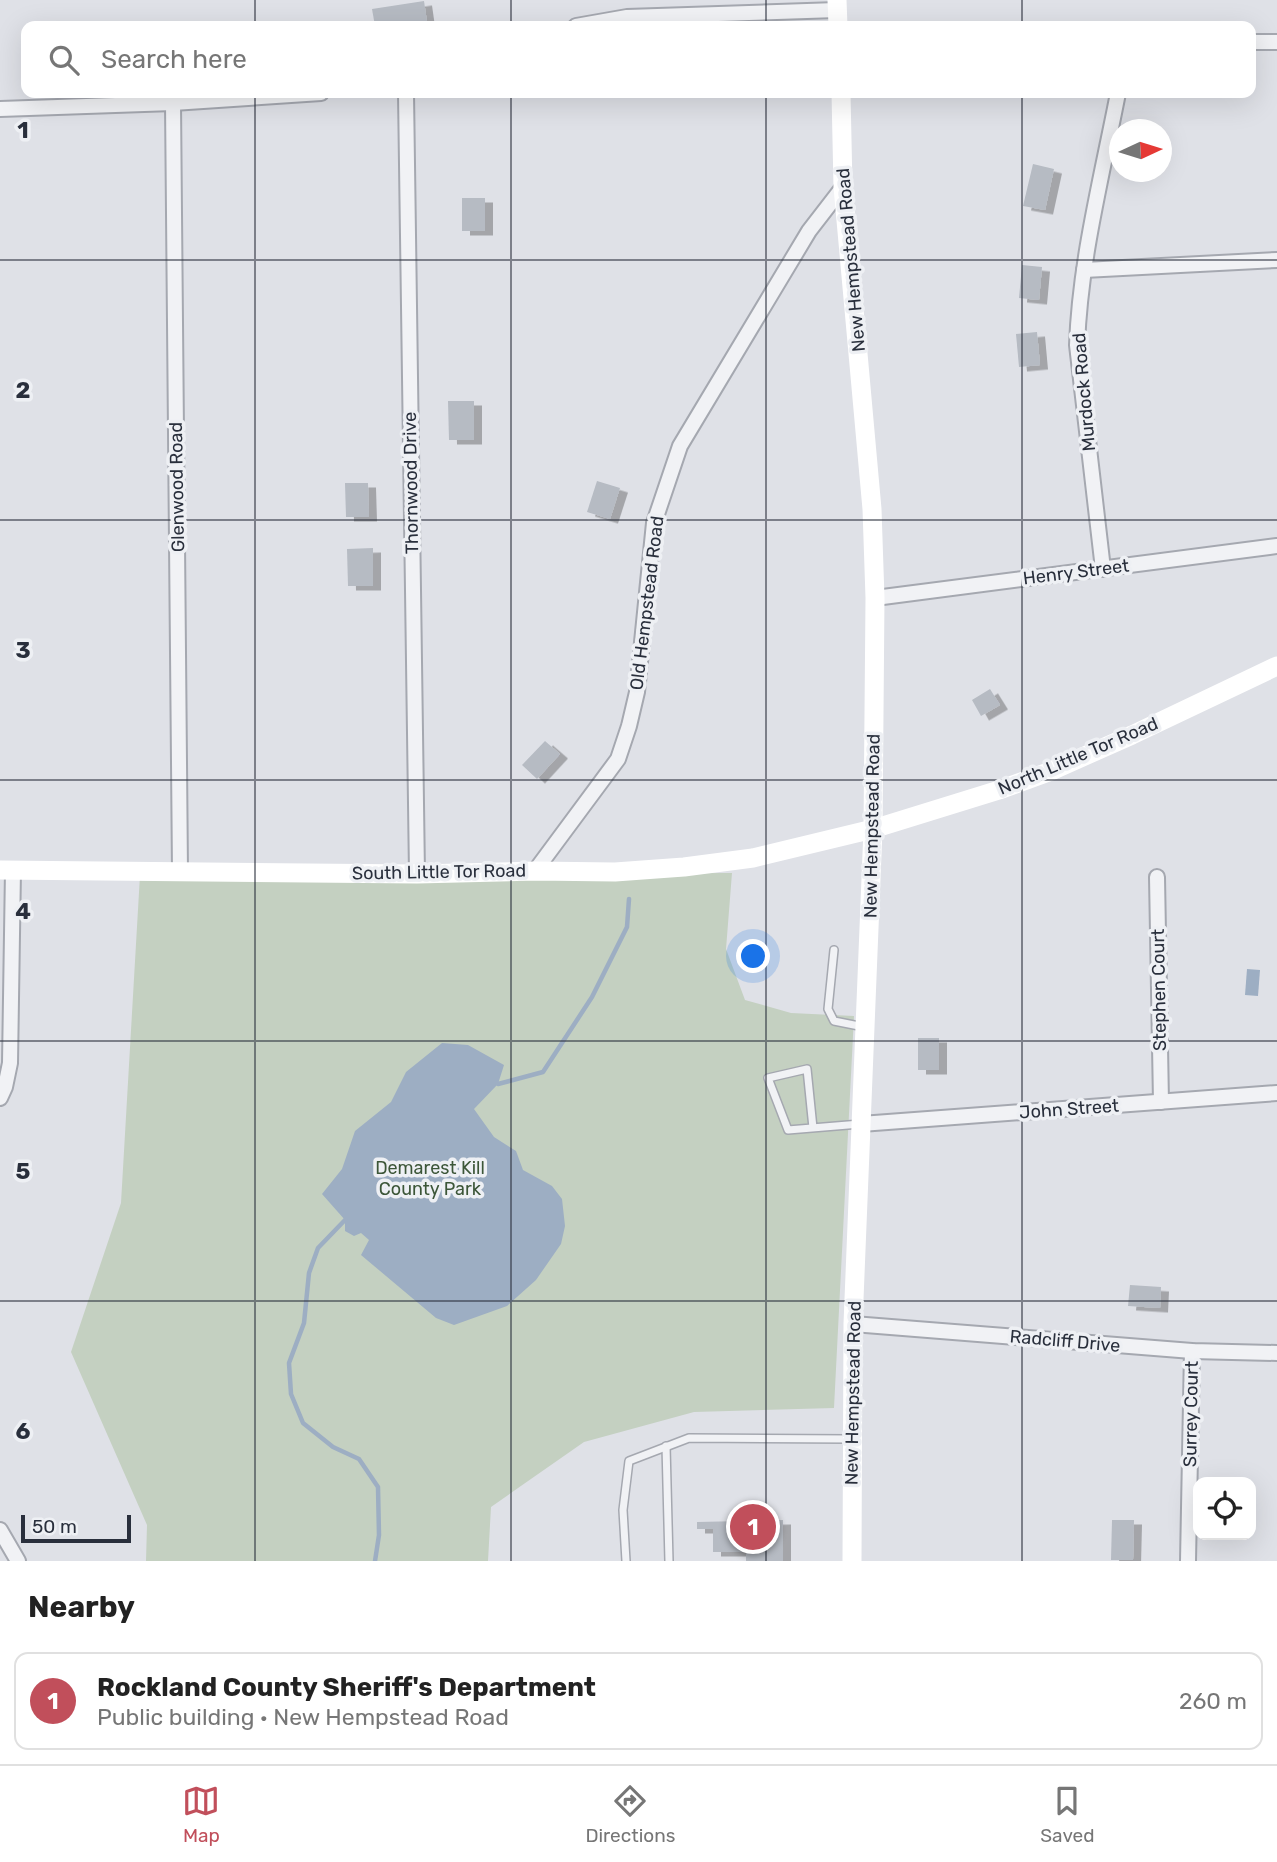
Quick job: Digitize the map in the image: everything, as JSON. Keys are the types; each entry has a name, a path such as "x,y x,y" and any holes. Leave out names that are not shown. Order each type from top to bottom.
{"street":[{"path":"604,21 626,17 837,12"},
{"path":"1256,42 1277,42"},
{"path":"0,108 247,98"},
{"name":"Thornwood Drive","path":"406,98 417,874"},
{"name":"New Hempstead Road","path":"841,98 844,187 872,509 875,598 873,829 853,1324 852,1561"},
{"name":"Murdock Road","path":"1103,569 1077,345 1084,270 1117,98"},
{"name":"Glenwood Road","path":"173,103 180,872"},
{"name":"Old Hempstead Road","path":"535,871 618,759 637,692 654,523 680,446 809,231 844,187"},
{"path":"1084,270 1277,260"},
{"name":"Henry Street","path":"875,598 1277,546"},
{"name":"North Little Tor Road","path":"873,829 932,812 1051,771 1277,666"},
{"name":"South Little Tor Road","path":"7,870 417,874 615,872 753,858 873,829"},
{"path":"0,1098 10,1063 7,870"},
{"name":"Stephen Court","path":"1157,877 1161,1102"},
{"name":"John Street","path":"861,1124 1277,1093"},
{"name":"Radcliff Drive","path":"853,1324 1192,1351 1277,1353"},
{"name":"Surrey Court","path":"1188,1561 1192,1351"},
{"path":"0,1530 18,1561"}],"lane":[{"path":"834,950 828,1009 834,1021 865,1027"},
{"path":"813,1128 807,1069 768,1078 788,1130 813,1128 861,1124"},
{"path":"626,1561 623,1510 629,1461 689,1438 852,1439"},
{"path":"666,1446 669,1561"}],"green space":[{"name":"Demarest Kill County Park","path":"732,873 726,949 745,1000 791,1013 854,1016 834,1408 694,1412 584,1442 491,1507 488,1561 146,1561 147,1525 71,1352 121,1203 140,875"}],"water":[{"path":"1247,969 1260,970 1258,996 1245,995"},
{"path":"442,1043 468,1045 504,1065 498,1084 474,1109 494,1137 516,1151 523,1170 552,1186 562,1199 565,1226 561,1244 536,1280 507,1306 454,1325 436,1318 361,1255 369,1240 361,1233 354,1236 345,1231 345,1220 322,1194 342,1169 355,1131 391,1102 406,1072"}],"building":[{"path":"424,1 427,21 374,21 372,9"},
{"path":"1033,164 1054,169 1045,210 1023,206"},
{"path":"462,198 485,198 485,231 462,231"},
{"path":"1022,265 1042,267 1039,300 1019,298"},
{"path":"1037,332 1040,365 1019,367 1016,334"},
{"path":"448,401 474,401 474,440 449,440"},
{"path":"597,481 620,488 610,519 587,512"},
{"path":"345,483 368,483 369,517 346,517"},
{"path":"373,548 373,586 348,586 347,549"},
{"path":"990,689 1000,705 981,716 972,700"},
{"path":"545,741 560,754 537,779 522,765"},
{"path":"918,1038 939,1038 939,1070 918,1070"},
{"path":"1130,1285 1161,1287 1160,1308 1128,1306"},
{"path":"783,1520 783,1561 746,1561 746,1552 713,1552 713,1529 697,1529 697,1522"},
{"path":"1112,1520 1134,1520 1133,1560 1111,1560"}],"waterway":[{"path":"498,1084 543,1072 592,997 627,927 629,899"},
{"path":"345,1220 318,1248 309,1273 304,1323 289,1363 291,1394 303,1423 333,1447 359,1459 378,1487 379,1535 375,1561"}],"place":[{"name":"Rockland County Sheriff's Department","path":"753,1527"}]}
